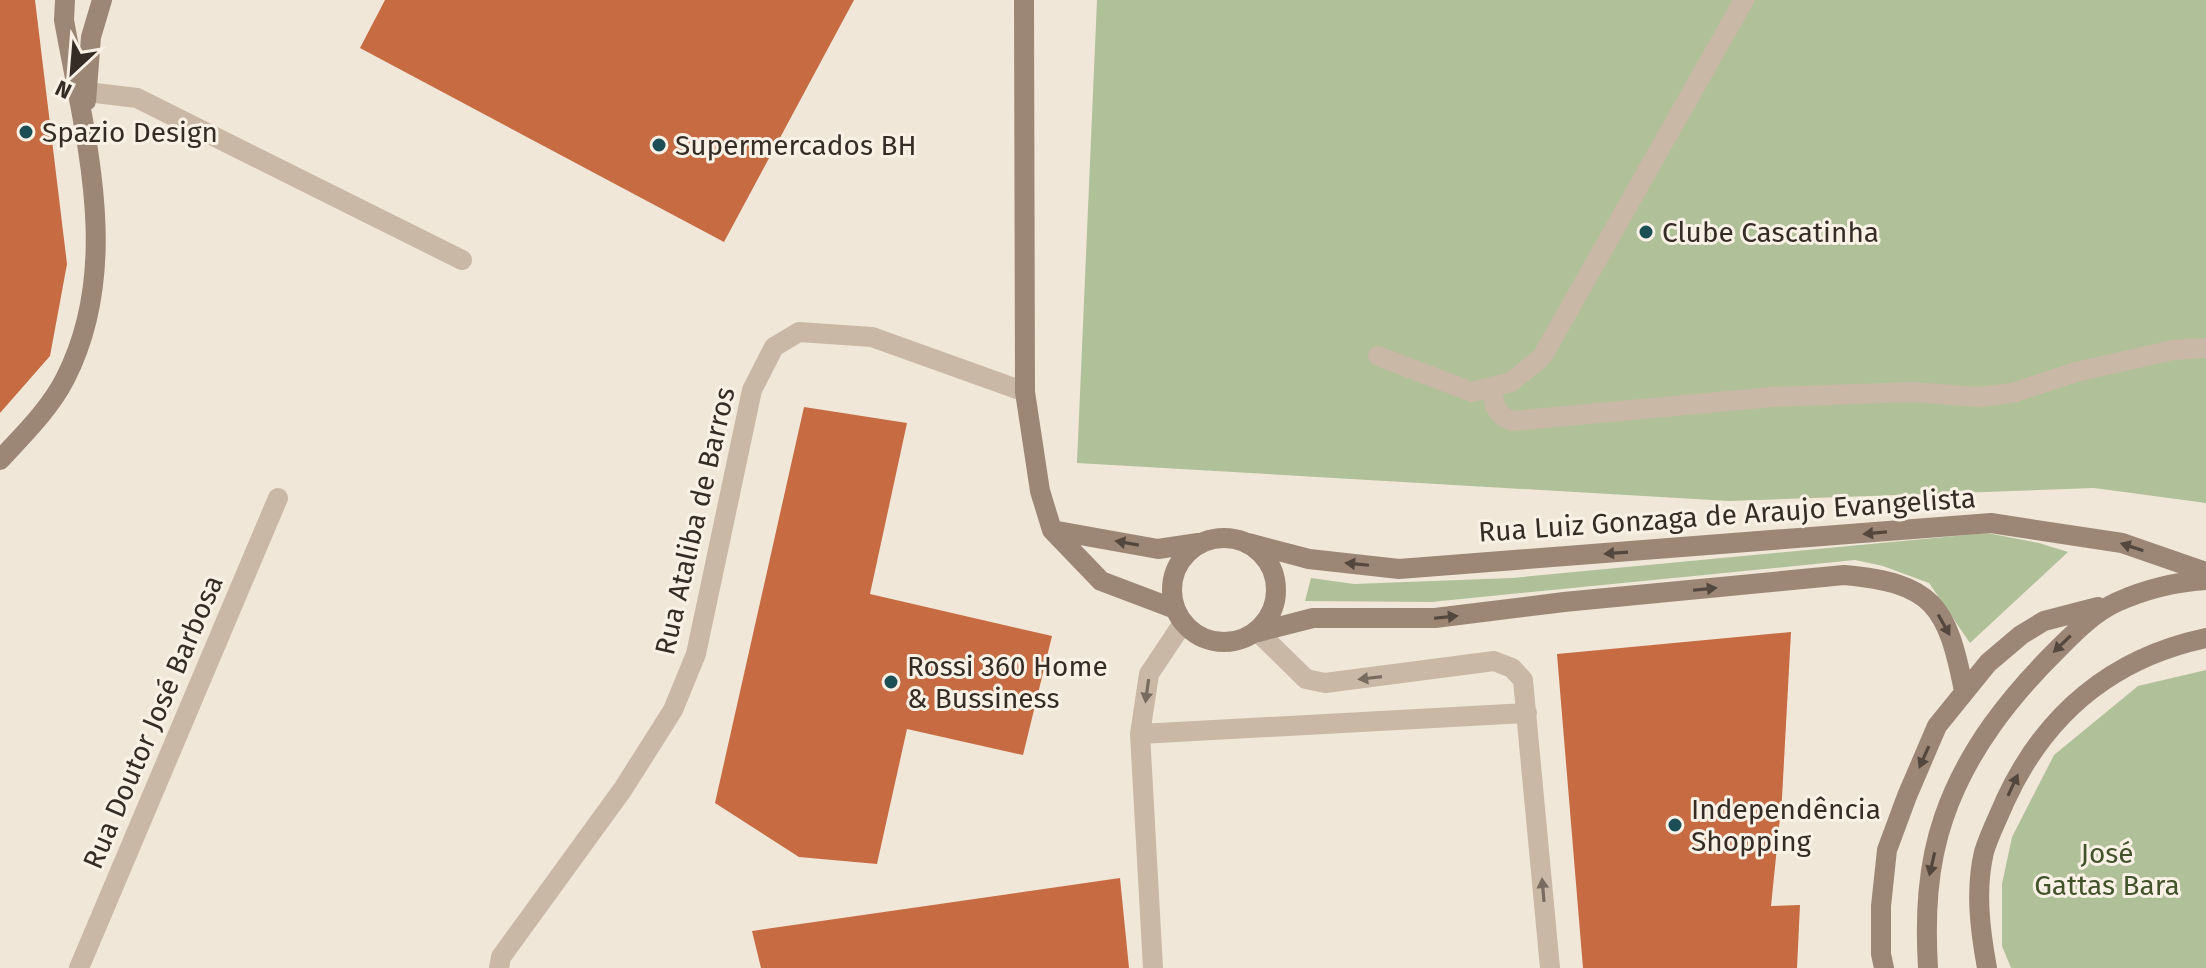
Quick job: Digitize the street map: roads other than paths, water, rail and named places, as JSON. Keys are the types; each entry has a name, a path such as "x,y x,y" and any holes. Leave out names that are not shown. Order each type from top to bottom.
{"main road":[{"path":"0,460 50,404 65,379 91,308 97,233 91,168 64,20 65,0"},
{"path":"83,128 91,37 102,0"},
{"path":"1027,6 1025,392 1040,491 1052,530 1101,581 1179,616"},
{"name":"Rua Luiz Gonzaga de Araujo Evangelista","path":"1248,543 1309,559 1399,569 1991,523 2122,543 2206,572"},
{"path":"1052,530 1158,549 1217,538 1233,538 1248,543 1271,567 1276,584 1275,602 1269,618 1258,632"},
{"path":"1202,542 1188,551 1178,563 1172,578 1171,594 1179,616 1195,635 1211,641 1227,643 1313,618 1435,618 1564,602 1844,575 1885,579 1922,593 1946,623 1956,651 1964,691"},
{"path":"1884,968 1881,906 1887,850 1937,726 1964,691 1988,663 2021,635 2044,621 2180,581 2206,580"},
{"path":"1928,968 1926,931 1930,874 1944,817 1967,766 1990,725 2024,683 2085,622 2115,602"},
{"path":"1987,968 1979,891 1984,853 2018,774 2043,735 2088,691 2131,663 2167,647 2206,638"}],"street":[{"path":"1378,356 1472,392 1511,382 1542,357 1744,0"},
{"path":"87,92 137,98 462,260"},
{"name":"Rua Ataliba de Barros","path":"499,968 501,957 623,789 673,710 696,654 752,390 774,347 799,332 872,337 1025,392"},
{"path":"1491,387 1496,411 1512,421 1772,397 1912,392 1978,397 2012,393 2076,372 2159,353 2206,348"},
{"name":"Rua Doutor José Barbosa","path":"79,968 278,498"},
{"path":"1153,968 1140,734 1149,674 1179,616"},
{"path":"1258,632 1306,679 1325,683 1494,661 1512,668 1523,680 1550,968"},
{"path":"1140,734 1527,713"}],"place":[{"name":"Spazio Design","path":"26,132"},
{"name":"Supermercados BH","path":"659,145"},
{"name":"Clube Cascatinha","path":"1646,232"},
{"name":"Rossi 360 Home & Bussiness","path":"891,682"},
{"name":"Independência Shopping","path":"1675,825"}],"park label":[{"name":"José Gattas Bara","path":"2107,869"}]}
